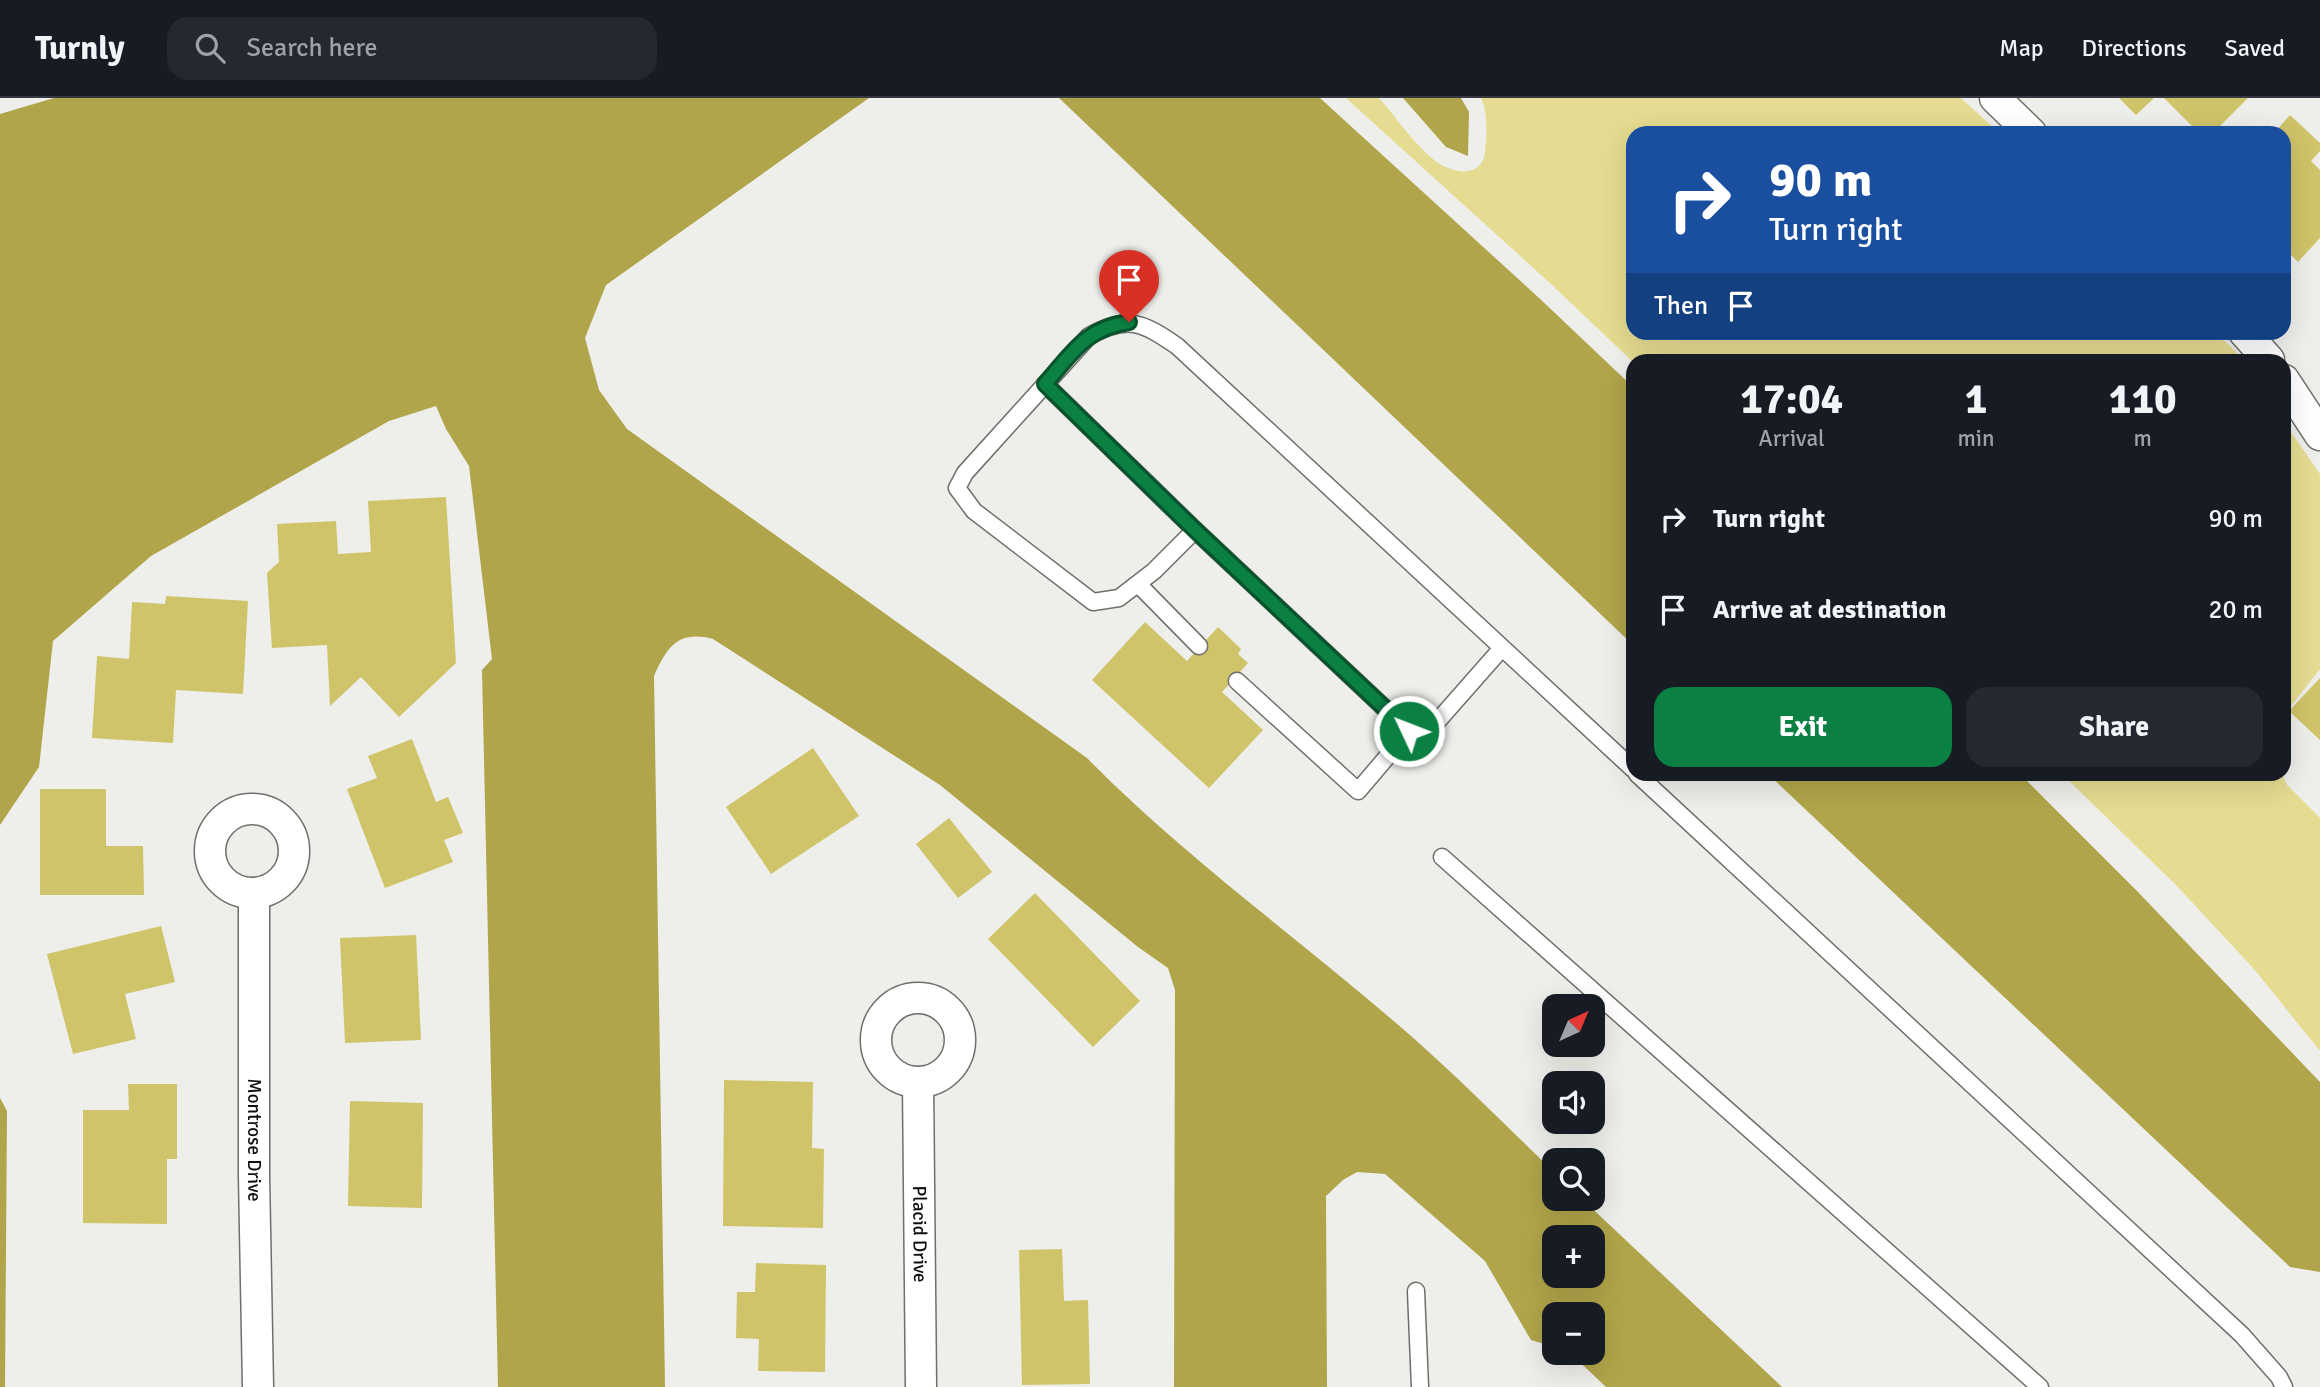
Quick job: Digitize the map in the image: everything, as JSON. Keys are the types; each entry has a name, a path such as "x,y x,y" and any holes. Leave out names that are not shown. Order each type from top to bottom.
{"street":[{"path":"1994,98 2024,126"},
{"path":"2251,340 2264,354"},
{"path":"2291,391 2320,435"},
{"name":"Montrose Drive","path":"254,893 254,1176 258,1387"},
{"name":"Placid Drive","path":"918,1082 921,1387"}],"lane":[{"path":"1195,530 1154,571 1119,598 1093,602 974,511 957,488 965,473 1088,335 1109,325 1129,322 1154,330 1177,346 1626,763"},
{"path":"1045,384 1195,530 1409,731"},
{"path":"1138,583 1199,646"},
{"path":"1237,681 1357,790 1409,731 1436,723 1502,648"},
{"path":"1645,781 2242,1335 2279,1377 2284,1387"},
{"path":"1442,857 2040,1387"},
{"path":"1416,1291 1420,1387"}],"shaded area":[{"path":"54,98 869,98 606,285 585,338 599,390 627,429 1087,758 1161,828 1416,1041 1542,1160 1542,1211 1595,1211 1782,1387 1606,1387 1583,1365 1605,1365 1605,1302 1542,1302 1542,1343 1531,1340 1485,1261 1385,1174 1357,1172 1343,1180 1326,1196 1327,1387 1174,1387 1175,990 1168,968 1138,947 940,785 713,639 691,637 682,639 669,649 654,676 665,1387 498,1387 482,670 492,659 469,466 446,429 436,406 389,421 151,556 53,641 39,767 0,825 0,114"},
{"path":"1059,98 1320,98 1626,380 1626,638"},
{"path":"1346,98 1379,98 1434,160 1456,171 1464,171 1478,167 1483,161 1486,117 1481,98 1961,98 1991,126 1626,126 1626,340 2223,340 2237,354 1626,355"},
{"path":"1403,98 1461,98 1469,112 1468,156 1446,147"},
{"path":"2291,432 2320,474 2320,669 2291,706"},
{"path":"1775,781 2027,781 2320,1082 2320,1272 2290,1267"},
{"path":"2069,781 2285,781 2320,818 2320,1051 2254,969 2177,886"},
{"path":"0,1098 7,1111 5,1387 0,1387"}],"building":[{"path":"2119,98 2154,98 2136,115"},
{"path":"2164,98 2248,98 2220,126 2192,126"},
{"path":"2290,115 2320,143 2320,151 2311,161 2320,170 2320,238 2298,262 2291,255 2291,126 2280,126"},
{"path":"446,497 456,663 399,717 361,677 330,706 327,645 272,648 267,573 279,562 277,524 336,521 338,554 371,552 368,501"},
{"path":"166,596 248,601 243,694 176,690 173,743 92,738 97,656 129,659 132,602 165,604"},
{"path":"1145,622 1187,661 1218,627 1241,649 1238,654 1248,663 1222,692 1263,730 1209,788 1092,680"},
{"path":"2320,678 2320,740 2291,713 2291,709"},
{"path":"412,739 436,802 448,797 463,833 444,840 453,862 385,888 347,789 377,778 368,756"},
{"path":"813,748 859,816 771,874 726,807"},
{"path":"40,789 106,789 106,846 143,846 144,895 40,895"},
{"path":"949,818 992,872 958,898 916,844"},
{"path":"1035,893 1140,1001 1093,1047 988,939"},
{"path":"161,926 175,982 125,994 136,1039 73,1054 47,954"},
{"path":"416,935 421,1040 345,1043 340,938"},
{"path":"724,1080 813,1082 812,1148 824,1149 823,1228 723,1226"},
{"path":"128,1084 177,1084 177,1159 167,1159 167,1224 83,1223 83,1110 129,1110"},
{"path":"350,1101 423,1103 422,1208 348,1206"},
{"path":"1062,1249 1064,1301 1088,1300 1090,1384 1022,1385 1019,1250"},
{"path":"756,1263 826,1265 825,1372 758,1371 759,1339 736,1338 737,1292 755,1292"}],"route":[{"path":"1129,322 1109,325 1088,335 1045,384 1195,530 1409,731"}]}
